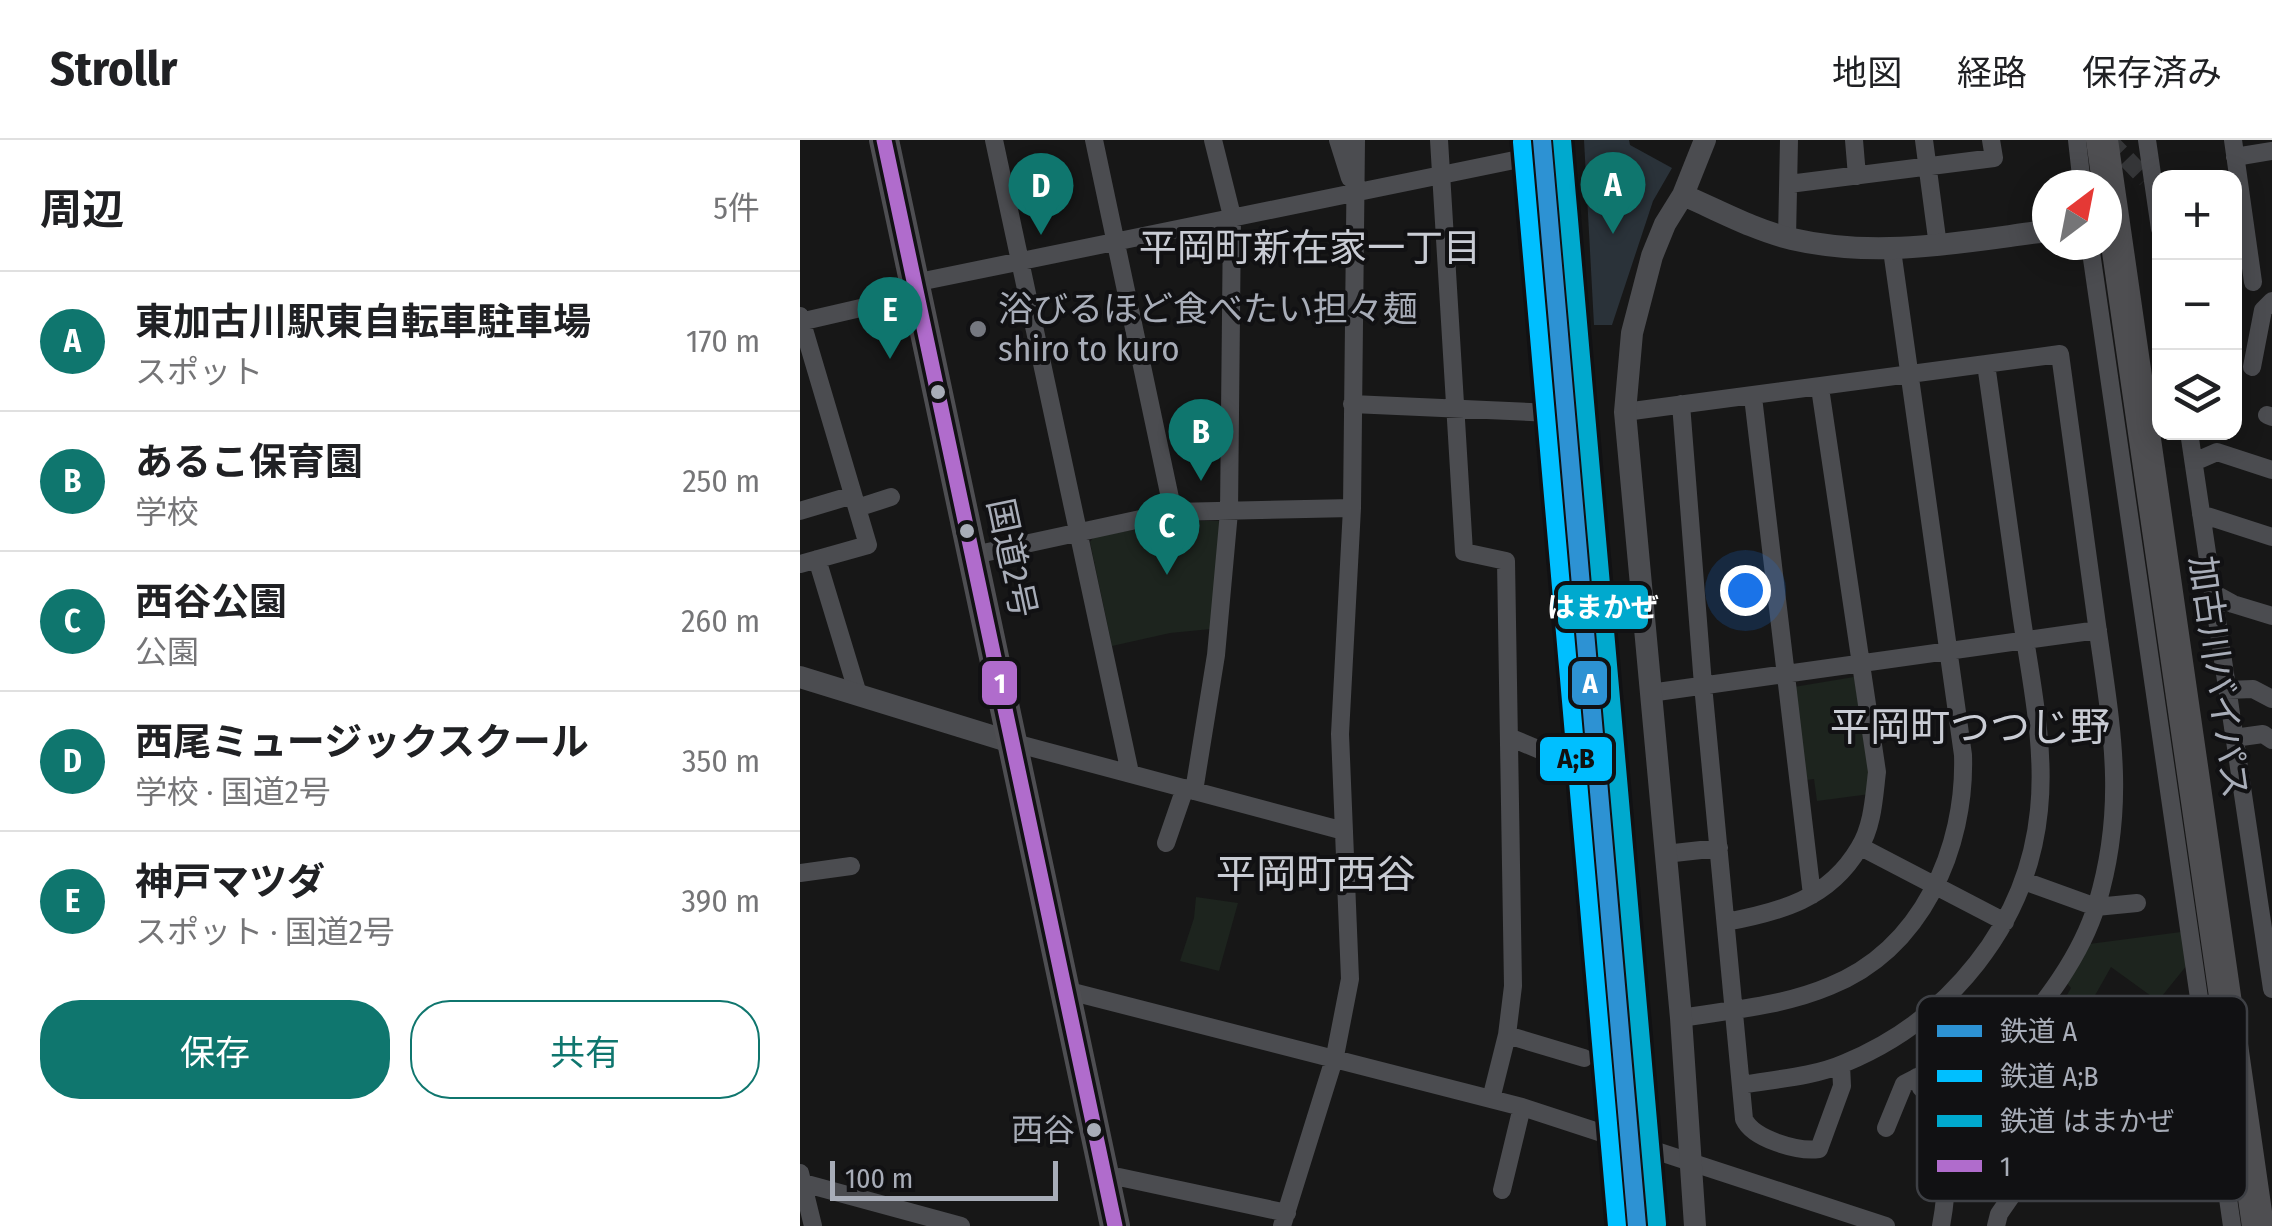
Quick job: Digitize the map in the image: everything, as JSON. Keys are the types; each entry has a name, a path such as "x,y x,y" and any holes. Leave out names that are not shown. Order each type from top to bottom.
{"highway":[{"name":"国道2号","path":"884,140 1116,1226"},
{"name":"加古川バイパス","path":"2102,140 2225,996"},
{"path":"2124,140 2155,350"},
{"name":"加古川バイパス","path":"2167,440 2247,996"},
{"name":"加古川バイパス","path":"2247,997 2272,1172"},
{"name":"加古川バイパス","path":"2247,1149 2258,1226"}],"street":[{"path":"994,140 1130,774"},
{"path":"1094,140 1173,512"},
{"path":"1166,843 1190,790 1216,655 1229,512 1232,216 1213,140"},
{"path":"1338,140 1354,192"},
{"path":"1106,1181 1119,1177 1285,1220 1334,1056 1350,979 1340,734 1352,508 1356,140"},
{"path":"1439,140 1464,552 1506,562 1513,986 1508,1035 1491,1098"},
{"path":"1696,1226 1625,412 1632,333 1658,240 1683,195 1705,140"},
{"path":"1788,238 1790,140"},
{"path":"1854,140 1857,176"},
{"path":"1924,140 1938,246"},
{"path":"1789,184 1994,158 1992,140"},
{"path":"2077,140 2080,170"},
{"path":"2147,140 2152,178"},
{"path":"2254,282 2234,148 2272,151"},
{"path":"858,694 809,562 868,545 800,320 1018,261 1441,175 1528,149 1564,577"},
{"path":"1683,195 1788,238 1841,248 1892,250 2032,232"},
{"path":"1680,1018 1782,1001 1830,986 1860,971 1914,922 1951,852 1964,784 1892,250"},
{"path":"2092,260 2199,996"},
{"path":"2242,271 2272,301 2263,310 2252,367"},
{"path":"1625,412 2060,354 2116,756 2116,798 2112,841 2096,906 2048,996"},
{"path":"1947,996 1986,955 2004,922 2024,882 2039,814 2041,775 1986,364"},
{"path":"1726,922 1785,910 1812,895 1840,872 1861,846 1872,810 1877,772 1820,388"},
{"path":"1753,397 1812,895"},
{"path":"1352,404 1553,413"},
{"path":"1681,404 1744,1119 1755,1133 1809,1150 1818,1149 1842,1086 1841,1065"},
{"path":"2190,440 2271,978"},
{"path":"2194,462 2217,452 2272,470"},
{"path":"800,510 890,497"},
{"path":"974,555 1173,512 1352,508"},
{"path":"2201,514 2272,537"},
{"path":"2213,594 2272,616"},
{"path":"1650,693 2098,630"},
{"path":"800,677 1012,742 1344,831"},
{"path":"2227,690 2253,689 2272,699"},
{"path":"2234,738 2263,734 2272,740"},
{"path":"1509,737 1583,768"},
{"path":"1861,846 2004,922"},
{"path":"1665,854 1719,848"},
{"path":"2252,854 2271,850"},
{"path":"800,872 851,866"},
{"path":"2024,882 2096,906 2137,902"},
{"path":"1065,990 1491,1098 1886,1226"},
{"path":"1740,1085 1841,1065 1882,1046 1917,1020"},
{"path":"1508,1035 1584,1058"},
{"path":"1886,1128 1904,1084 1917,1078"},
{"path":"1502,1190 1522,1107"},
{"path":"801,1178 813,1226"},
{"path":"801,1178 961,1226"},
{"path":"1941,1226 1946,1201"},
{"path":"1996,1226 2008,1201"},
{"path":"2228,1201 2232,1226"}],"shaded area":[{"path":"1584,140 1629,140 1630,145 1672,168 1653,201 1612,325 1594,325"},
{"path":"1182,521 1219,521 1223,526 1211,629 1112,646 1090,542 1094,537"},
{"path":"1854,677 1870,794 1817,801 1814,779 1806,780 1794,687"},
{"path":"1196,897 1238,903 1219,971 1180,961 1194,918"},
{"path":"2181,932 2187,965 2162,996 2151,996 2111,967 2095,996 2066,996 2071,988 2067,983 2089,944"}],"tunnel":[{"path":"2108,140 2146,179"}],"rail line":[{"name":"A","path":"1542,140 1637,1226"},
{"name":"はまかぜ","path":"1562,140 1657,1224"},
{"name":"A;B","path":"1522,142 1617,1226"}],"transit line":[{"name":"1","path":"884,140 1115,1226"}],"place":[{"name":"東加古川駅東自転車駐車場","path":"1613,234"},
{"name":"西尾ミュージックスクール","path":"1041,235"},
{"name":"浴びるほど食べたい担々麺 shiro to kuro","path":"978,329"},
{"name":"神戸マツダ","path":"890,359"},
{"name":"あるこ保育園","path":"1201,481"},
{"name":"西谷公園","path":"1167,575"},
{"name":"西谷","path":"1094,1130"}],"district":[{"name":"平岡町新在家一丁目","path":"1310,248"},
{"name":"平岡町つつじ野","path":"1970,728"},
{"name":"平岡町西谷","path":"1316,875"}]}
